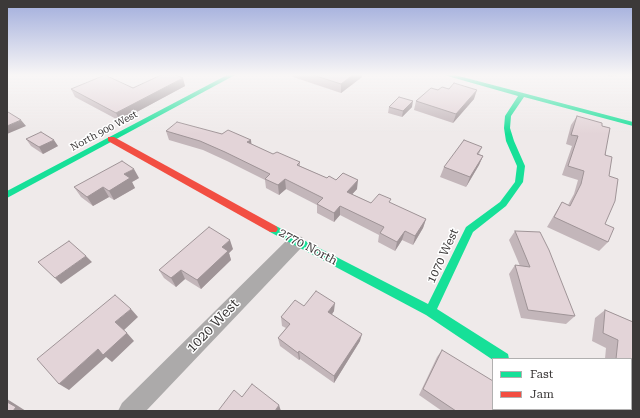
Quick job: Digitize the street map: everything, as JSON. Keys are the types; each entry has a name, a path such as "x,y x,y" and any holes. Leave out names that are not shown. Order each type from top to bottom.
{"street":[{"name":"North 900 West","path":"7,194 196,95"},
{"path":"522,95 633,124"},
{"name":"1070 West","path":"430,311 468,230 503,204 519,182 521,166 510,141 507,128 508,116 522,95"},
{"name":"2770 North","path":"111,140 296,242 430,311 501,358"},
{"name":"1020 West","path":"130,411 296,242"}],"building":[{"path":"81,95 151,95 116,113"},
{"path":"423,95 473,95 456,114 416,101"},
{"path":"399,97 413,101 403,111 389,107"},
{"path":"8,112 21,120 7,126"},
{"path":"577,116 602,123 602,126 610,128 605,155 612,157 609,176 618,179 615,201 605,224 614,228 608,242 554,217 562,202 570,206 581,184 584,171 568,166 578,136 571,135"},
{"path":"177,122 222,134 228,130 251,140 247,142 273,154 277,152 300,162 297,165 327,178 329,176 336,180 343,173 358,180 347,192 371,203 379,194 391,199 389,202 426,219 415,236 405,231 397,242 380,233 384,227 340,206 334,213 317,204 323,198 285,179 278,185 265,179 270,174 225,152 200,141 166,131"},
{"path":"41,132 54,140 39,147 26,139"},
{"path":"464,140 482,147 477,154 483,156 470,177 444,167"},
{"path":"122,161 134,169 124,174 130,178 109,191 103,187 87,197 74,187"},
{"path":"209,227 230,240 222,247 228,251 197,280 181,270 171,278 159,270"},
{"path":"515,231 540,232 549,250 575,316 528,310 515,265 530,267"},
{"path":"69,241 86,256 55,278 38,262"},
{"path":"316,291 335,303 328,312 362,334 334,376 278,338 290,324 281,317 295,300 304,306"},
{"path":"115,295 131,309 115,322 127,333 103,355 98,349 59,384 37,359"},
{"path":"605,310 633,322 633,369 632,358 616,358 618,340 603,333"},
{"path":"442,350 492,380 492,410 512,411 456,411 423,389"},
{"path":"252,384 279,405 275,411 218,411 234,390 242,397"},
{"path":"7,402 16,407 13,411 7,411"}],"traffic: fast":[{"path":"7,195 195,95"},
{"path":"521,95 633,124"},
{"path":"430,311 469,230 503,204 519,182 521,166 510,141 507,128 508,116 522,95"},
{"path":"273,229 430,311 501,358"}],"traffic: jam":[{"path":"111,139 273,229"}]}
